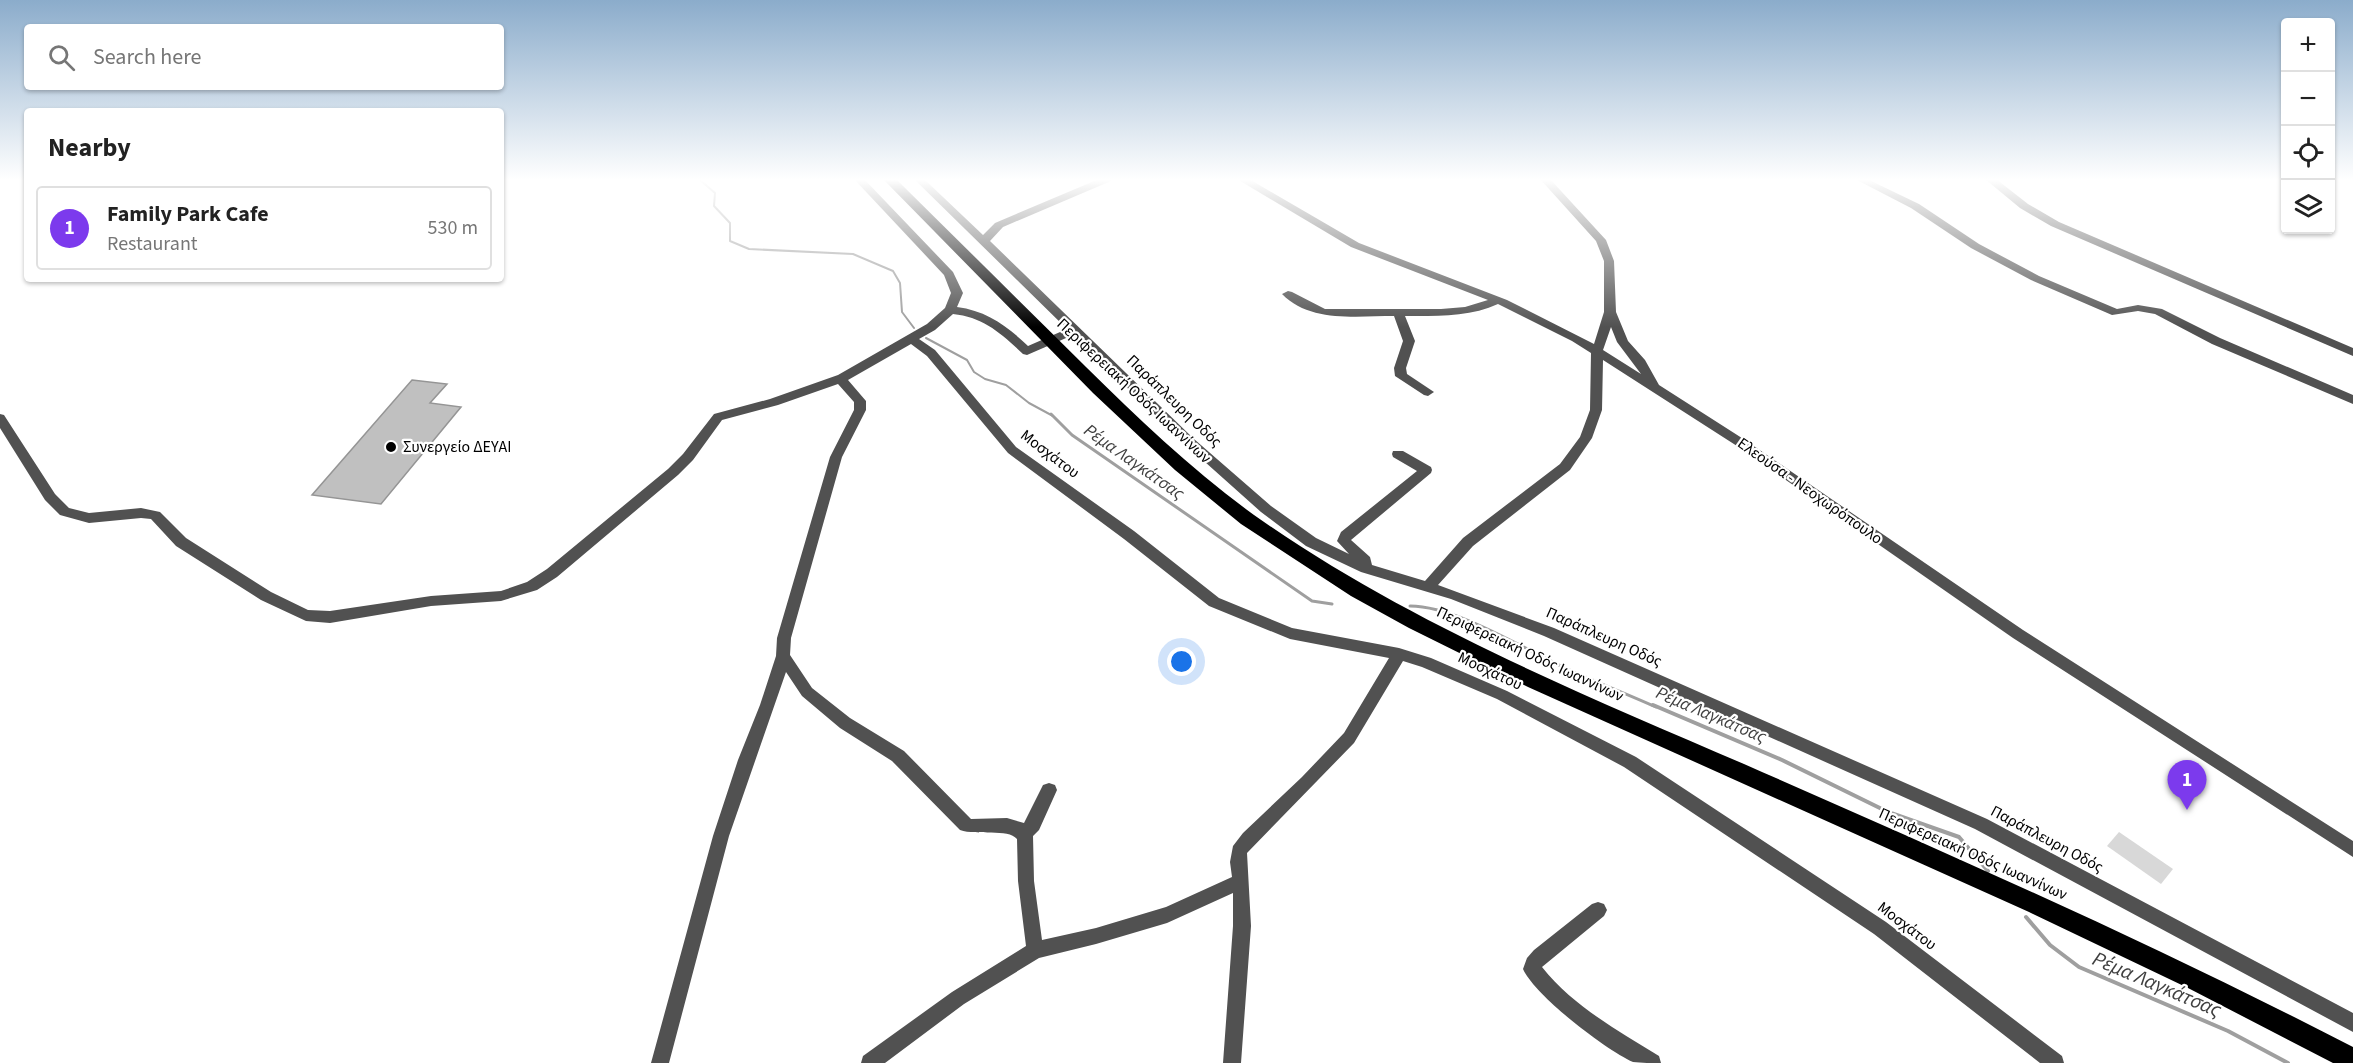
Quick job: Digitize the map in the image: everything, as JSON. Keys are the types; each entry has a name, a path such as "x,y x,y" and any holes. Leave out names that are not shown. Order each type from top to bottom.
{"highway":[{"name":"Περιφερειακή Οδός Ιωαννίνων","path":"939,229 1137,427 1216,495 1325,571 1368,597 1548,688 2106,937 2353,1060"}],"street":[{"path":"0,418 50,497 65,512 89,518 141,513 155,515 181,542 266,596 297,612 323,617 431,601 491,598 532,586 558,569 673,472 688,457 718,417 774,402 840,379 936,323 950,310 957,293 949,274 906,229"},
{"name":"Παράπλευρη Οδός","path":"971,229 1156,411 1266,509 1311,542 1366,568 1429,586 1549,632 1981,824 2353,1023"},
{"path":"984,241 996,229"},
{"name":"Ελεούσα - Νεοχωρόπουλο","path":"1327,229 1355,245 1497,300 1562,330 1749,448 2018,634 2353,850"},
{"path":"1429,586 1468,542 1565,467 1586,438 1596,410 1597,352 1610,312 1610,271 1606,249 1591,229"},
{"path":"1949,229 1975,246 2035,278 2116,313 2141,308 2158,311 2216,341 2353,400"},
{"path":"2066,229 2353,352"},
{"path":"1288,294 1321,312 1398,313 1477,308 1497,300"},
{"path":"950,310 975,313 991,319 1027,351 1075,330"},
{"path":"1610,312 1623,342 1641,363 1654,388"},
{"path":"1398,313 1409,341 1400,368 1401,376 1428,392"},
{"name":"Μοσχάτου","path":"912,339 931,353 1012,450 1114,524 1214,602 1290,633 1399,654 1435,666 1496,692 1648,773 1880,928 2055,1063"},
{"path":"660,1063 721,836 783,656 784,638 829,479 839,448 860,410 860,401 840,379"},
{"path":"1366,568 1365,561 1344,541 1346,536 1426,470 1398,454"},
{"path":"1232,1063 1242,926 1241,880 1238,862 1243,845 1308,782 1349,738 1399,654"},
{"path":"783,656 814,699 854,729 898,756 966,825 975,829 1012,826 1022,831 1028,830 1033,825 1049,790"},
{"path":"1022,831 1025,837 1026,881 1035,950"},
{"path":"870,1063 958,998 1035,950 1107,933 1167,915 1197,903 1241,880"},
{"path":"1598,910 1540,956 1532,969 1544,984 1587,1022 1652,1063"}],"shaded area":[{"path":"2119,832 2173,869 2161,884 2107,846"}],"building":[{"name":"Συνεργείο ΔΕΥΑΙ","path":"412,380 447,384 430,403 461,407 381,504 312,495"}],"waterway":[{"name":"Ρέμα Λαγκάτσας","path":"730,229 730,241 749,249 853,254 893,271 900,283 902,312 914,328"},
{"name":"Ρέμα Λαγκάτσας","path":"926,338 967,360 974,372 985,379 1006,385 1029,403 1053,416"},
{"name":"Ρέμα Λαγκάτσας","path":"1053,416 1072,435 1312,601 1332,604"},
{"name":"Ρέμα Λαγκάτσας","path":"1410,606 1428,608 1467,620 1563,667 1656,707"},
{"name":"Ρέμα Λαγκάτσας","path":"1653,705 1782,760 1888,812 1959,837 1988,871"},
{"name":"Ρέμα Λαγκάτσας","path":"2026,917 2050,945 2079,967 2228,1031 2288,1063"}],"place":[{"name":"Συνεργείο ΔΕΥΑΙ","path":"391,447"},
{"name":"Family Park Cafe","path":"2187,810"}]}
